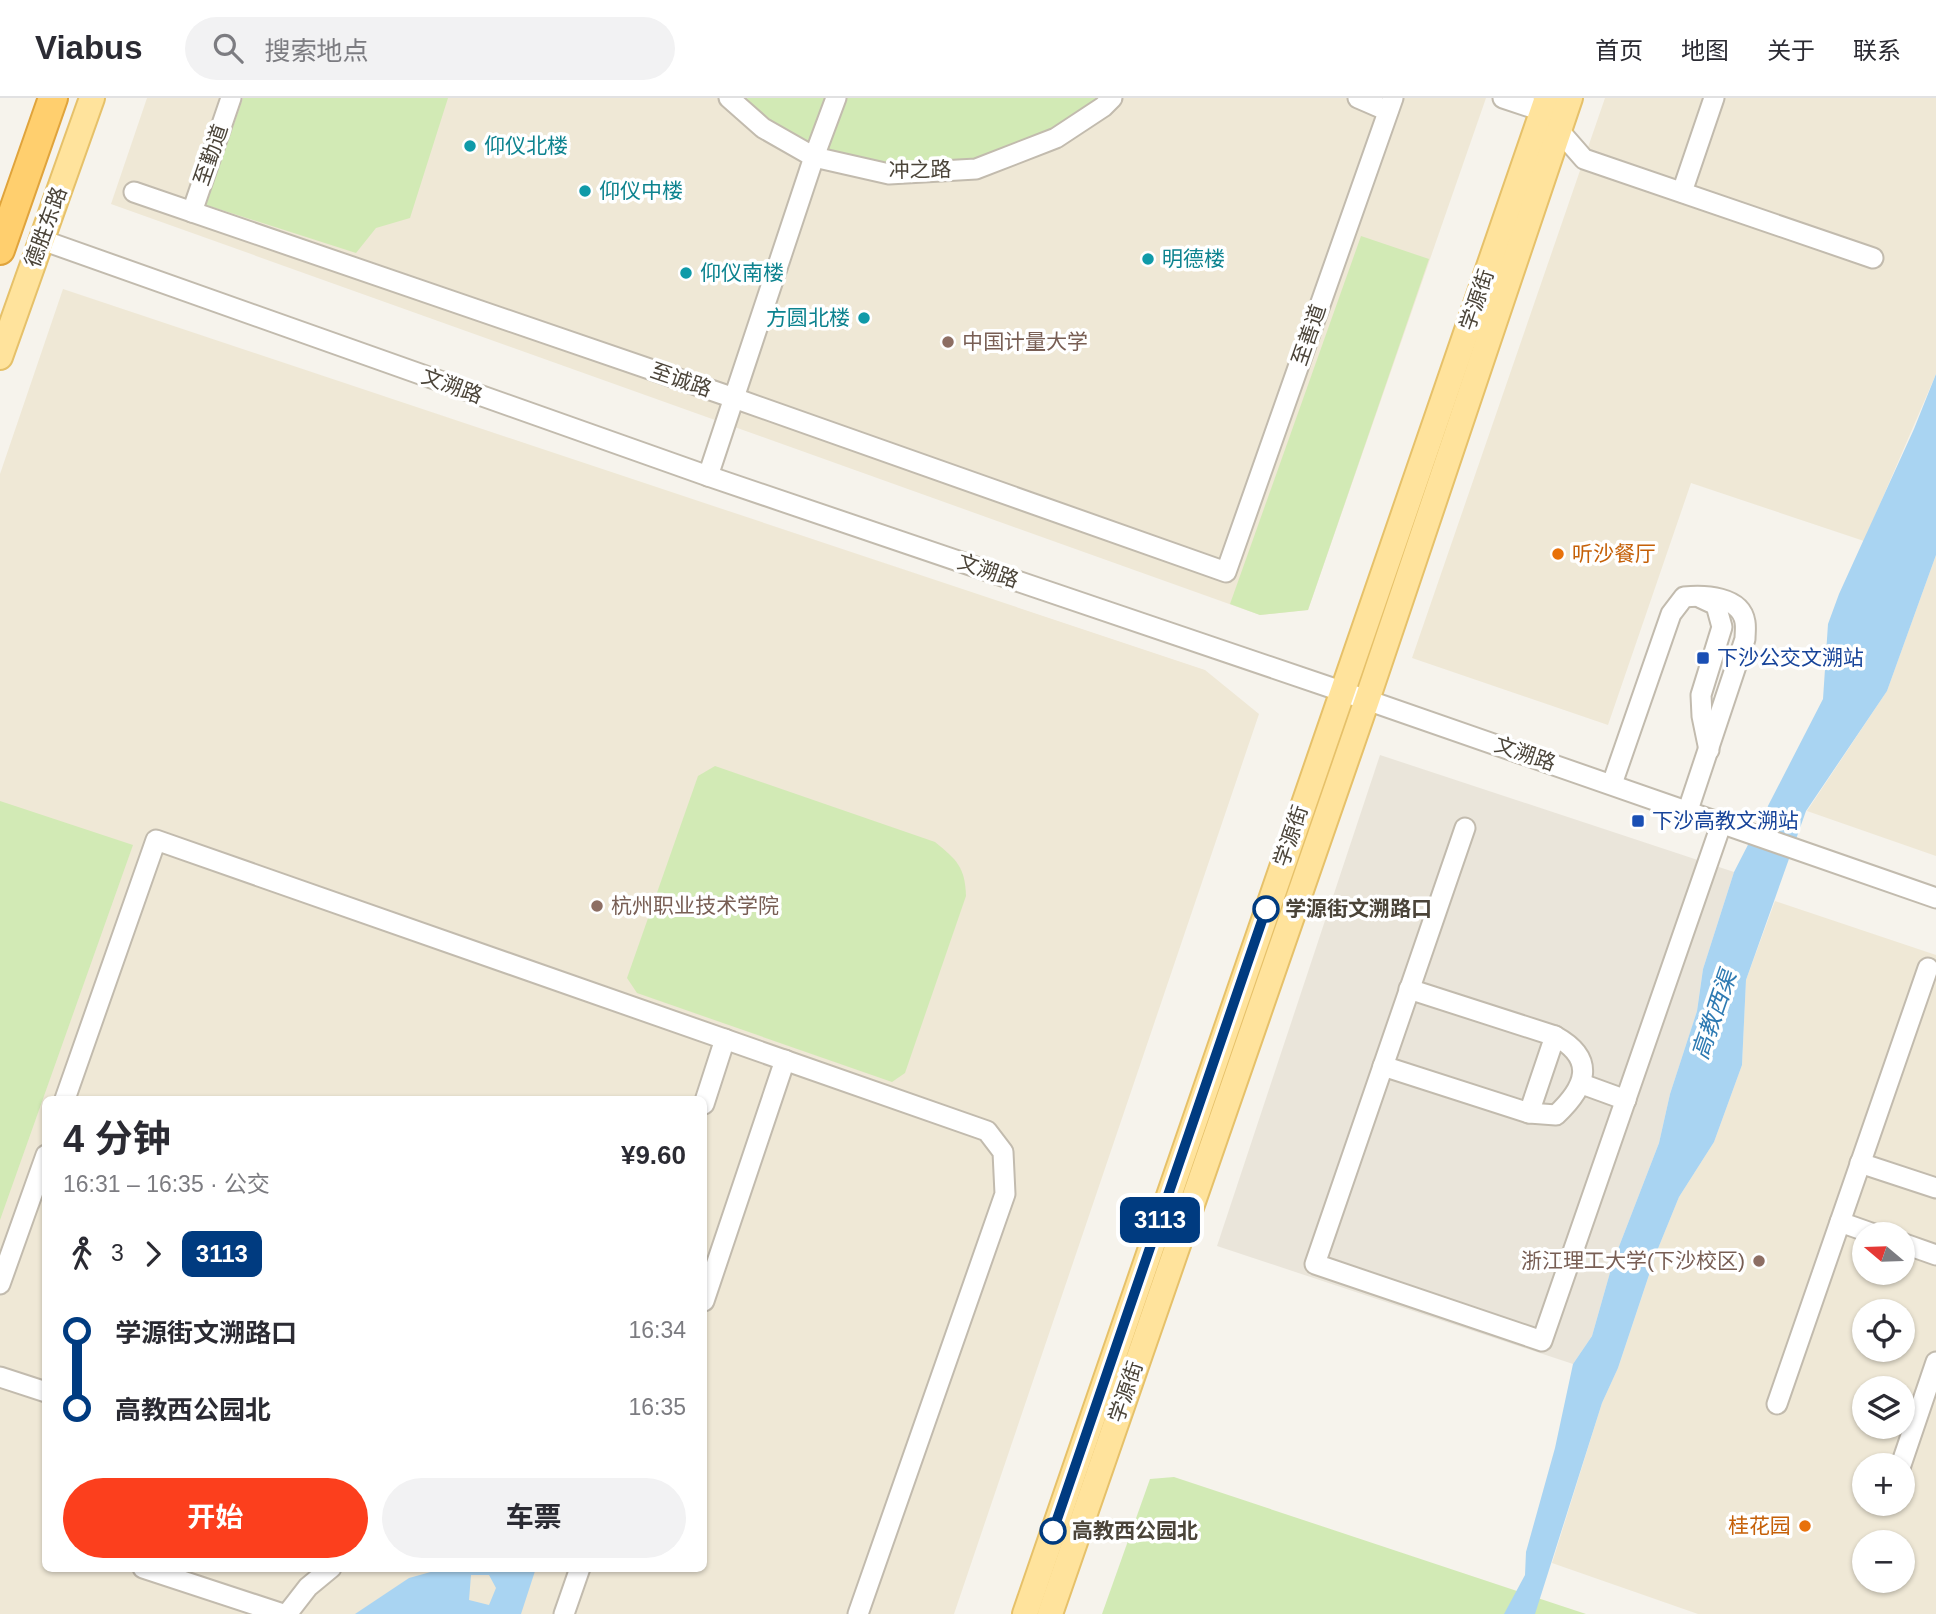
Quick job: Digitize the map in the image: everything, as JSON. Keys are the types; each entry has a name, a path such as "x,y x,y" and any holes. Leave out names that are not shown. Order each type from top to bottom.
{"highway":[{"path":"0,250 53,98"}],"main road":[{"name":"德胜东路","path":"0,357 92,98"},
{"name":"学源街","path":"1050,1614 1367,700 1570,98"},
{"name":"学源街","path":"1025,1614 1544,105"}],"street":[{"name":"至勤道","path":"192,212 231,98"},
{"name":"冲之路","path":"729,98 763,128 814,157 889,174 975,169 1056,138 1112,98"},
{"path":"708,476 836,98"},
{"path":"1358,98 1391,104"},
{"path":"1503,98 1544,105 1559,131 1584,159 1873,258"},
{"path":"1682,192 1714,98"},
{"name":"至善道","path":"1226,572 1391,104"},
{"name":"至诚路","path":"134,192 734,398 1226,572"},
{"name":"文溯路","path":"42,240 708,476 1688,810 1936,898"},
{"path":"1612,784 1671,614 1684,597 1696,596 1716,605 1722,627 1701,695 1702,716 1710,751 1688,810"},
{"path":"1465,828 1315,1264 1542,1341 1722,822"},
{"path":"66,1096 156,840 987,1131 1003,1152 1005,1194 858,1614"},
{"path":"1777,1404 1928,968"},
{"path":"1382,1066 1529,1113 1556,1115 1571,1101 1581,1084 1583,1060 1572,1046 1555,1036 1409,989"},
{"path":"1529,1113 1555,1036"},
{"path":"707,1096 725,1040"},
{"path":"707,1292 785,1060"},
{"path":"1581,1084 1626,1100"},
{"path":"1860,1163 1936,1188"},
{"path":"0,1284 42,1166"},
{"path":"1840,1222 1852,1226"},
{"path":"1915,1248 1936,1255"},
{"path":"1905,1453 1936,1362"},
{"path":"0,1377 42,1391"},
{"path":"156,1572 285,1614 307,1587 326,1572"},
{"path":"564,1614 578,1572"}],"shaded area":[{"name":"中国计量大学","path":"147,98 1486,98 1308,610 1260,615 111,204"},
{"path":"1605,98 1936,98 1936,374 1864,541 1691,483 1608,725 1412,658"},
{"name":"杭州职业技术学院","path":"63,289 1205,670 1259,714 954,1614 0,1614 0,474"},
{"path":"1936,555 1936,856 1807,811 1887,691"},
{"path":"1380,755 1734,872 1703,969 1697,1011 1670,1094 1659,1143 1613,1262 1592,1336 1573,1364 1217,1246"},
{"name":"浙江理工大学(下沙校区)","path":"1775,901 1936,955 1936,1614 1698,1614 1552,1563 1602,1403 1618,1368 1657,1251 1679,1197 1714,1142 1742,1065 1746,980"}],"green space":[{"path":"243,98 448,98 410,218 376,228 356,253 206,205"},
{"path":"729,98 1112,98 1103,107 976,169 889,174 814,157"},
{"path":"1361,236 1429,259 1308,610 1260,615 1230,604"},
{"path":"715,766 935,842 962,871 966,896 905,1073 892,1082 637,993 627,978 698,776"},
{"path":"0,801 133,845 0,1220"},
{"path":"1174,1477 1586,1614 1102,1614 1150,1479"}],"water":[{"name":"高教西渠","path":"1936,374 1936,555 1887,691 1806,811 1746,980 1742,1065 1714,1142 1679,1197 1657,1251 1618,1368 1602,1403 1535,1614 1504,1614 1525,1575 1526,1552 1555,1448 1573,1364 1592,1336 1613,1262 1659,1143 1670,1094 1697,1011 1703,969 1734,872 1823,699 1828,624"},
{"path":"431,1572 535,1572 521,1614 355,1614 409,1578","holes":["471,1575 489,1575 496,1588 489,1605 469,1600"]}],"bus line":[{"name":"3113","path":"1053,1531 1266,909"}],"place":[{"name":"仰仪北楼","path":"470,146"},
{"name":"仰仪中楼","path":"585,191"},
{"name":"明德楼","path":"1148,259"},
{"name":"仰仪南楼","path":"686,273"},
{"name":"方圆北楼","path":"864,318"},
{"name":"中国计量大学","path":"948,342"},
{"name":"听沙餐厅","path":"1558,554"},
{"name":"下沙公交文溯站","path":"1703,658"},
{"name":"下沙高教文溯站","path":"1638,821"},
{"name":"杭州职业技术学院","path":"597,906"},
{"name":"学源街文溯路口","path":"1266,909"},
{"name":"浙江理工大学(下沙校区)","path":"1759,1261"},
{"name":"桂花园","path":"1805,1526"},
{"name":"高教西公园北","path":"1053,1531"}]}
